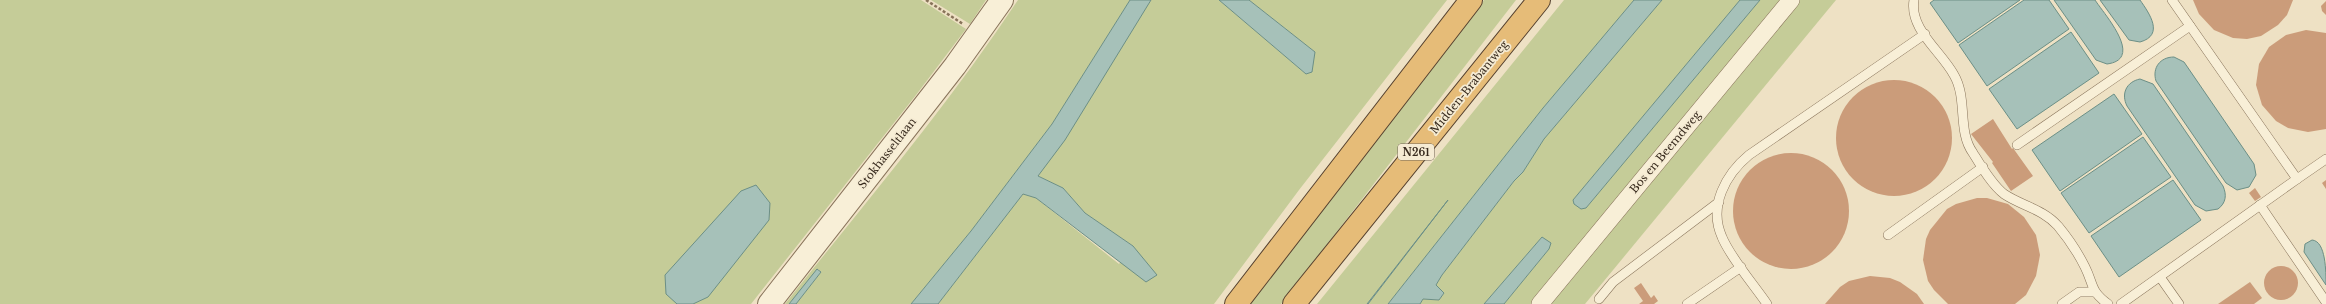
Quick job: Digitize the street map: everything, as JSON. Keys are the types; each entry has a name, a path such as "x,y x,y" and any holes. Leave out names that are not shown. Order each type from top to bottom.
{"highway":[{"path":"1236,304 1471,0"},
{"name":"Midden-Brabantweg","path":"1294,304 1539,0"}],"street":[{"name":"Stokhasseltlaan","path":"769,304 955,66 1002,0"},
{"name":"Bos en Beemdweg","path":"1540,304 1791,0"}],"lane":[{"path":"1914,0 1913,16 1955,76 1961,93 1967,141 1971,152 2004,193 2040,210 2059,227 2086,268 2094,292 2108,304"},
{"path":"2172,0 2297,179"},
{"path":"2017,145 2190,26"},
{"path":"1766,304 1721,237 1718,222 1719,202 1721,191 1730,174 1749,155 1925,34"},
{"path":"2121,304 2326,159"},
{"path":"1888,235 1983,167"},
{"path":"1599,299 1613,282 1719,202"},
{"path":"2260,205 2326,302"},
{"path":"1687,304 1741,267"},
{"path":"2160,277 2179,304"},
{"path":"2062,304 2079,292 2094,292"}],"path":[{"path":"926,0 970,28"}],"green space":[{"path":"0,0 921,0 966,29 916,95 751,304 0,304"},
{"path":"931,0 986,0 970,24"},
{"path":"1018,0 1130,0 1052,124 971,231 911,304 796,304 821,272 818,269 789,304 785,304 934,116 963,78"},
{"path":"1151,0 1219,0 1306,74 1315,52 1249,0 1447,0 1299,190 1214,304 938,304 1023,194 1036,198 1119,264 1133,246 1085,213 1063,188 1038,176"},
{"path":"1484,0 1516,0 1281,304 1248,304"},
{"path":"1564,0 1634,0 1543,108 1388,304 1368,304 1448,200 1367,304 1317,304"},
{"path":"1662,0 1740,0 1573,200 1581,209 1586,208 1760,0 1785,0 1534,304 1504,304 1549,249 1542,237 1484,304 1420,304 1423,299 1439,300 1444,293 1436,285 1442,275 1514,181 1523,172 1544,139"},
{"path":"1798,0 1836,0 1585,304 1546,304"}],"water":[{"path":"1130,0 1151,0 1065,140 1038,176 1063,188 1085,213 1133,246 1157,275 1146,282 1036,198 1023,194 938,304 911,304 971,231 1052,124"},
{"path":"1219,0 1249,0 1315,52 1312,72 1306,74"},
{"path":"1634,0 1662,0 1544,139 1523,172 1514,181 1442,275 1436,285 1444,293 1439,300 1423,299 1420,304 1388,304 1543,108"},
{"path":"1740,0 1760,0 1586,208 1581,209 1574,204 1573,200"},
{"path":"1934,0 2020,0 1958,43 1930,3"},
{"path":"2024,0 2049,0 2069,29 1987,86 1959,45"},
{"path":"2054,0 2095,0 2119,35 2122,45 2122,54 2118,60 2107,64 2096,60"},
{"path":"2100,0 2140,0 2151,17 2153,23 2152,34 2148,39 2140,42 2129,40"},
{"path":"2071,32 2099,73 2017,129 1989,89"},
{"path":"2169,57 2174,57 2184,62 2254,164 2256,175 2249,187 2237,190 2226,183 2156,81 2155,72 2158,64"},
{"path":"2140,79 2153,84 2223,186 2225,199 2223,204 2218,209 2206,211 2195,205 2127,106 2125,102 2126,89 2131,83"},
{"path":"2114,94 2142,134 2060,191 2032,150"},
{"path":"2143,137 2171,177 2089,233 2061,193"},
{"path":"2173,180 2201,220 2119,277 2091,236"},
{"path":"756,185 770,203 769,220 708,297 693,304 677,304 666,294 665,275 741,191"},
{"path":"1448,200 1368,304 1367,304"},
{"path":"1542,237 1551,243 1549,249 1504,304 1484,304"},
{"path":"2312,240 2317,242 2323,251 2326,285 2304,252 2305,244"},
{"path":"817,269 821,272 796,304 789,304"}],"building":[{"path":"2193,0 2293,0 2287,15 2278,25 2261,36 2247,39 2233,38 2214,30 2199,14"},
{"path":"2326,1 2326,15 2322,11 2321,6"},
{"path":"2306,30 2326,33 2326,129 2308,132 2288,128 2276,121 2262,105 2256,85 2259,64 2269,47 2286,35"},
{"path":"1894,80 1916,84 1935,97 1948,116 1952,138 1948,160 1935,179 1916,192 1894,196 1872,192 1853,179 1840,160 1836,138 1840,116 1853,97 1872,84"},
{"path":"1993,119 2012,149 2013,148 2033,176 2011,191 1992,163 1993,162 1971,134"},
{"path":"1791,153 1813,157 1832,170 1845,189 1849,211 1845,233 1832,252 1813,265 1791,269 1769,265 1750,252 1737,233 1733,211 1737,189 1750,170 1769,157"},
{"path":"2326,180 2326,189 2322,183"},
{"path":"2255,188 2261,197 2255,201 2249,193"},
{"path":"1977,198 1987,198 2008,204 2024,217 2036,235 2040,255 2036,276 2026,295 2015,304 1948,304 1934,290 1928,281 1923,260 1926,239 1930,230 1947,209 1956,204"},
{"path":"2278,266 2284,266 2293,271 2297,277 2297,289 2293,295 2284,300 2278,300 2269,295 2264,286 2264,280 2269,271"},
{"path":"1870,276 1890,278 1900,282 1917,294 1924,304 1825,304 1840,287 1849,281"},
{"path":"2250,282 2262,298 2254,304 2218,304"},
{"path":"1641,283 1651,298 1654,295 1658,301 1654,304 1639,304 1643,301 1634,288"}]}
